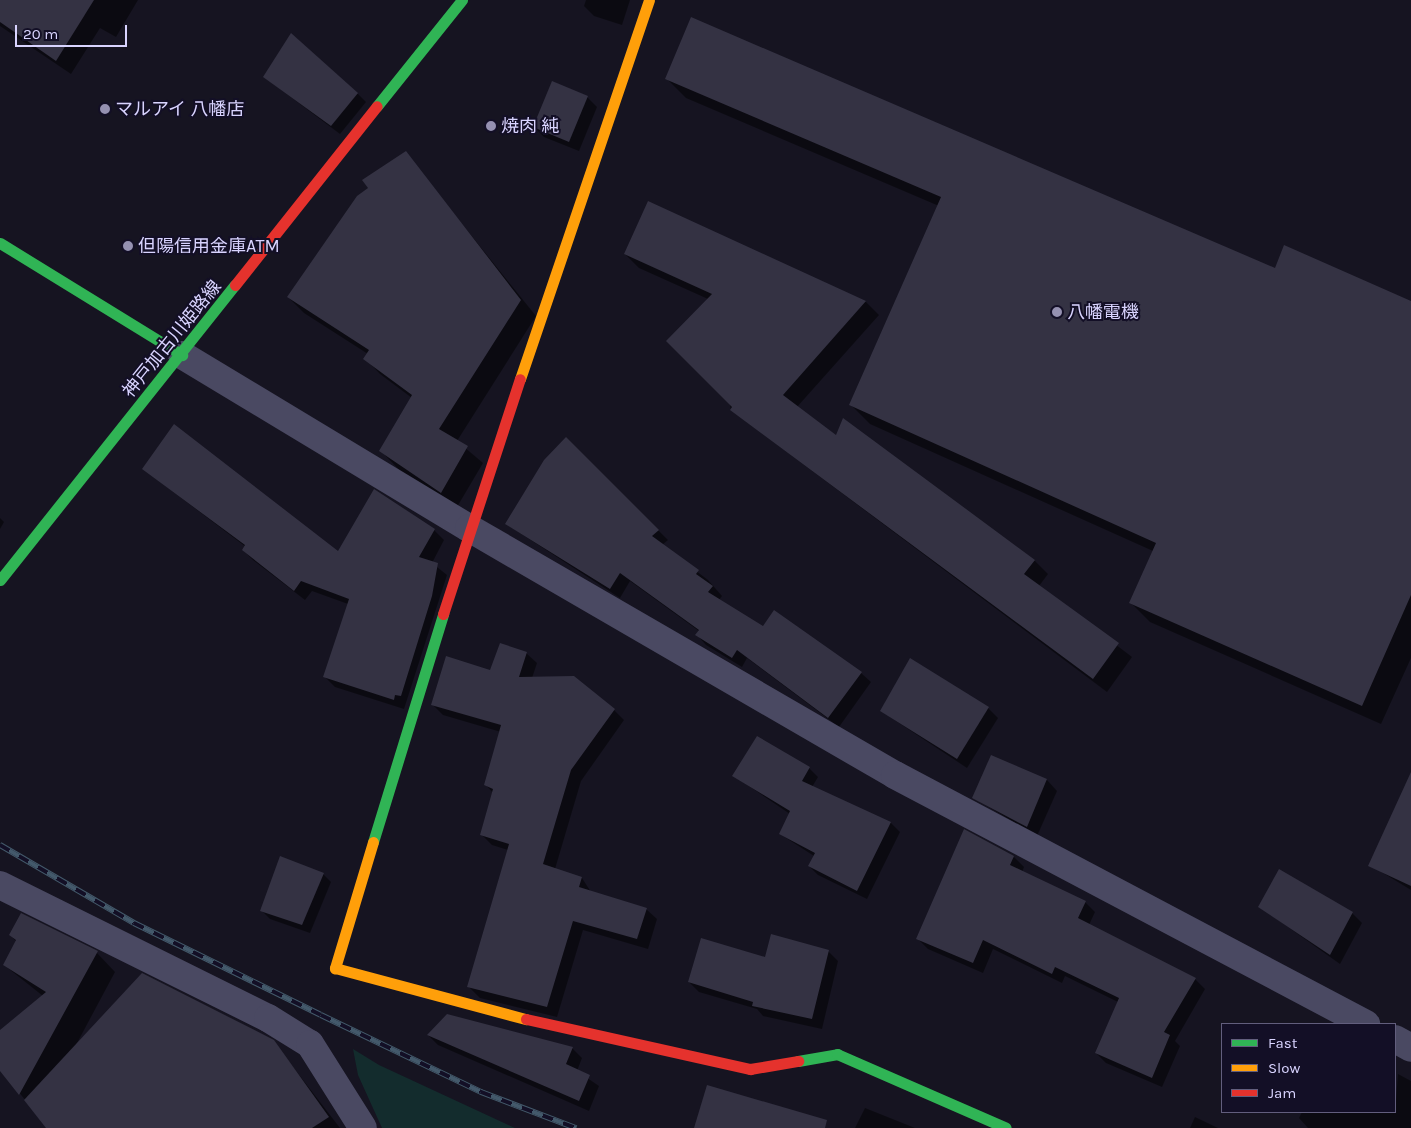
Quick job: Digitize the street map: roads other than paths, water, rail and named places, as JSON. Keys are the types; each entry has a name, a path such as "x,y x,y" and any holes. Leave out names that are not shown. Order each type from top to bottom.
{"street":[{"name":"神戸加古川姫路線","path":"0,580 182,355 462,0"},
{"path":"649,0 469,528 335,968 518,1017 750,1069 837,1054 1006,1128"},
{"path":"0,243 469,528 895,775 1364,1023"},
{"path":"0,885 268,1018 310,1044 363,1128"},
{"path":"1396,1040 1411,1048"}],"railway":[{"path":"0,845 134,923 321,1015 481,1092 576,1128"}],"place":[{"name":"マルアイ 八幡店","path":"105,109"},
{"name":"焼肉 純","path":"491,126"},
{"name":"但陽信用金庫ATM","path":"128,246"},
{"name":"八幡電機","path":"1057,312"}]}
